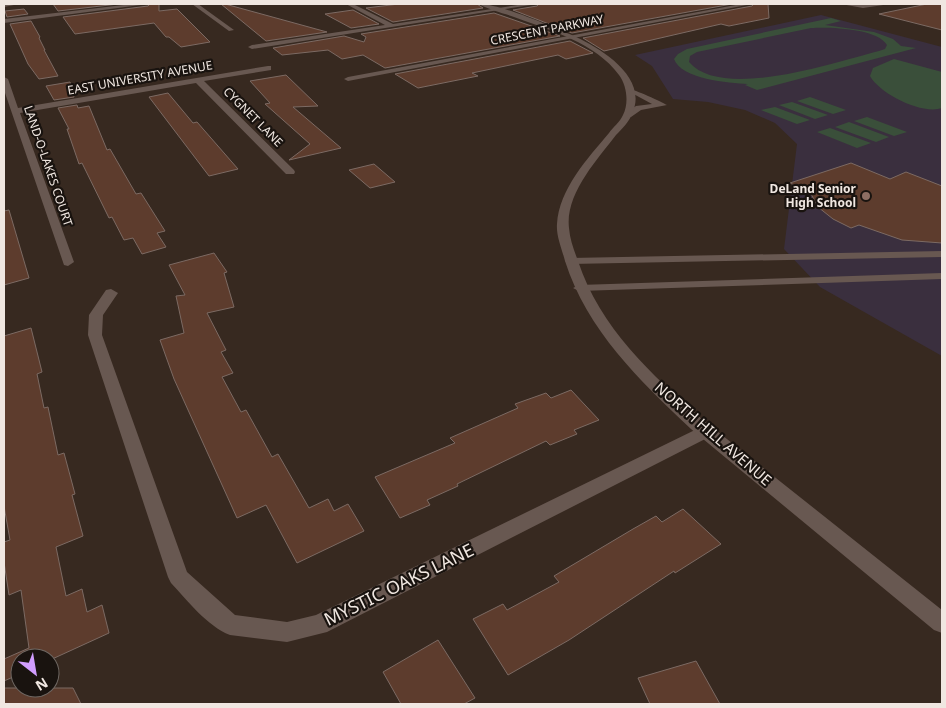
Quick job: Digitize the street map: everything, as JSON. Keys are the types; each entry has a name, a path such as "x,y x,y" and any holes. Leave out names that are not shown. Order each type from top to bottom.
{"street":[{"path":"4,5 16,4"},
{"path":"4,21 145,4"},
{"path":"195,4 231,30"},
{"path":"349,4 391,25"},
{"path":"482,4 570,37 602,53 616,63 625,77 630,90 631,99 628,115"},
{"path":"252,47 534,4"},
{"name":"CRESCENT PARKWAY","path":"348,79 749,4"},
{"path":"844,4 863,6 887,4"},
{"name":"EAST UNIVERSITY AVENUE","path":"16,111 268,68"},
{"name":"LAND-O-LAKES COURT","path":"4,79 68,262"},
{"name":"CYGNET LANE","path":"198,80 290,172"},
{"name":"NORTH HILL AVENUE","path":"628,115 590,164 574,188 566,205 563,224 570,261 579,288 604,328 655,386 705,432 942,623"},
{"name":"MYSTIC OAKS LANE","path":"111,293 96,315 96,335 178,577 230,625 287,632 319,625 705,432"}],"lane":[{"path":"628,115 639,108 663,105 644,99 630,90"},
{"path":"570,261 942,254"},
{"path":"579,288 942,276"}],"shaded area":[{"name":"DeLand Senior High School","path":"821,15 942,47 942,356 820,287 784,249 797,144 775,123 745,110 708,102 673,99 652,66 635,55"}],"green space":[{"path":"831,18 841,21 825,25 874,32 893,39 901,46 916,48 757,90 745,85 748,84 706,79 686,71 678,66 674,59 678,54 687,49","holes":["811,28 840,28 863,32 882,39 887,45 885,49 809,70 752,79 727,78 705,73 689,62 690,56 697,52"]},
{"path":"894,59 942,72 942,108 934,109 913,106 892,96 875,83 870,76 873,68"},
{"path":"810,97 846,110 833,114 797,101"},
{"path":"792,102 828,115 815,119 779,105"},
{"path":"775,107 810,120 797,124 761,110"},
{"path":"867,117 907,132 894,136 854,121"},
{"path":"849,122 889,137 876,142 835,127"},
{"path":"830,128 871,143 857,148 817,132"}],"building":[{"path":"53,4 118,4 58,11"},
{"path":"150,4 159,4 159,11 177,9 210,42 181,47 169,37 166,37 154,23 75,34 63,17 148,6"},
{"path":"221,4 225,4 327,32 266,41"},
{"path":"399,4 477,4 483,8 393,22 366,8"},
{"path":"539,4 732,4 572,33 513,10"},
{"path":"754,4 768,4 769,18 729,26 721,24 604,51 583,38 752,6"},
{"path":"927,4 942,4 942,30 879,14"},
{"path":"24,9 28,14 7,17 5,11"},
{"path":"353,10 379,24 351,28 325,14"},
{"path":"494,13 560,36 385,68 363,55 342,59 328,50 282,55 273,48 344,36 364,42 366,37 361,34"},
{"path":"31,21 58,76 39,79 28,64 10,24"},
{"path":"570,41 593,53 566,59 558,55 472,73 478,76 418,88 395,74"},
{"path":"286,75 318,106 293,107 341,148 289,160 310,144 265,104 270,103 250,81"},
{"path":"70,82 74,97 54,100 46,86"},
{"path":"168,93 193,123 197,122 238,169 209,176 149,97"},
{"path":"77,105 78,108 89,106 107,150 110,149 136,194 141,193 165,231 157,233 166,247 142,254 133,238 124,240 112,217 109,218 82,163 79,164 67,129 69,129 58,108"},
{"path":"851,163 890,179 906,172 942,186 942,243 902,240 859,225 851,228 833,219 818,207 810,192 790,183"},
{"path":"374,164 395,182 370,188 349,170"},
{"path":"9,210 29,278 4,285 4,211"},
{"path":"214,253 227,272 224,273 234,307 207,313 226,350 221,352 233,373 222,377 241,412 246,410 272,457 278,454 309,508 328,499 334,511 348,504 364,531 297,563 266,505 237,518 174,379 160,340 184,333 176,296 185,295 169,265"},
{"path":"31,328 42,372 37,374 44,408 48,407 58,455 64,453 75,494 72,495 83,536 56,547 66,596 82,589 87,612 102,605 109,633 60,655 60,648 29,648 21,590 9,595 4,562 4,542 10,540 4,506 4,336"},
{"path":"571,390 599,420 574,430 577,434 550,445 546,441 457,484 458,486 427,500 430,505 400,518 375,477 455,443 450,438 518,408 515,404 546,393 551,398"},
{"path":"683,509 721,544 675,573 674,571 569,640 508,675 473,619 503,604 507,610 559,582 554,576 633,529 656,516 662,522"},
{"path":"438,640 475,698 464,704 401,704 383,672"},
{"path":"10,656 10,678 4,681 4,659"},
{"path":"696,661 720,704 650,704 638,678"},
{"path":"4,688 10,688 10,698 60,698 60,688 73,688 81,704 4,704"}],"place":[{"name":"DeLand Senior High School","path":"866,196"}]}
